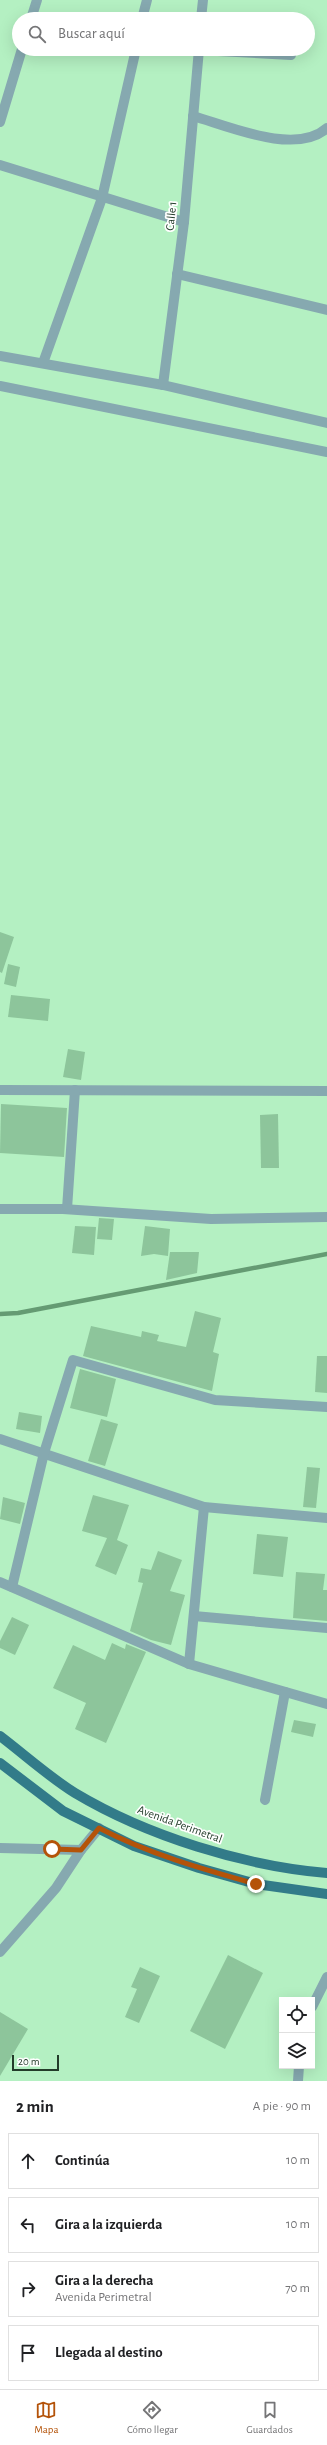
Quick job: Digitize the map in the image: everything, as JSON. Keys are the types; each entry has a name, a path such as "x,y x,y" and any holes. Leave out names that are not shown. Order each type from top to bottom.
{"main road":[{"name":"Avenida Perimetral","path":"0,1736 75,1792 143,1826 205,1848 261,1863 327,1873"},
{"path":"0,1763 63,1811 134,1846 199,1868 256,1884 327,1894"}],"street":[{"path":"33,12 37,0"},
{"path":"144,12 147,0"},
{"path":"202,12 203,0"},
{"path":"0,122 20,56"},
{"path":"43,363 102,198 134,56"},
{"name":"Calle 1","path":"163,385 184,222 198,56"},
{"path":"193,116 281,140 307,139 327,128"},
{"path":"0,166 184,222"},
{"path":"177,274 327,310"},
{"path":"0,356 163,385 327,423"},
{"path":"0,386 327,452"},
{"path":"0,1090 327,1091"},
{"path":"67,1209 75,1090"},
{"path":"0,1209 67,1209 211,1219 327,1217"},
{"path":"12,1587 44,1453 73,1360 215,1400 327,1407"},
{"path":"0,1439 204,1507 327,1518"},
{"path":"189,1664 204,1507"},
{"path":"0,1582 189,1664 327,1704"},
{"path":"194,1616 327,1628"},
{"path":"265,1800 285,1692"},
{"path":"0,1952 56,1888 81,1850 99,1828"},
{"path":"0,1848 81,1850"},
{"path":"315,2001 327,1977"},
{"path":"298,2081 299,2069"}],"building":[{"path":"0,932 14,937 2,973 0,972"},
{"path":"8,964 20,967 16,987 4,984"},
{"path":"11,995 50,999 48,1021 8,1017"},
{"path":"68,1049 85,1052 81,1080 63,1077"},
{"path":"1,1104 67,1108 64,1157 0,1153"},
{"path":"278,1114 279,1168 261,1168 260,1115"},
{"path":"99,1218 114,1219 112,1240 97,1239"},
{"path":"75,1226 96,1227 94,1255 72,1253"},
{"path":"145,1226 170,1229 168,1256 154,1254 141,1256"},
{"path":"170,1252 199,1252 197,1273 166,1280"},
{"path":"195,1311 221,1318 213,1352 219,1354 212,1391 83,1356 91,1326 141,1337 142,1331 159,1335 157,1341 186,1347"},
{"path":"317,1356 327,1356 327,1393 315,1392"},
{"path":"80,1369 116,1379 107,1417 70,1408"},
{"path":"19,1412 42,1416 40,1433 16,1429"},
{"path":"101,1419 118,1424 105,1466 88,1461"},
{"path":"307,1467 320,1468 316,1508 303,1507"},
{"path":"93,1495 129,1505 117,1540 128,1545 116,1575 95,1566 107,1538 82,1531"},
{"path":"3,1497 25,1503 20,1524 0,1519"},
{"path":"257,1534 288,1537 283,1577 253,1574"},
{"path":"158,1551 182,1560 170,1591 185,1595 171,1645 151,1640 130,1631 143,1583 138,1582 141,1568 151,1570"},
{"path":"296,1572 325,1574 323,1590 327,1590 327,1621 293,1618"},
{"path":"12,1617 29,1625 15,1655 0,1648 0,1641"},
{"path":"112,1643 125,1649 126,1644 146,1652 106,1743 75,1729 86,1703 53,1688 73,1645 105,1660"},
{"path":"294,1720 316,1724 313,1737 291,1732"},
{"path":"228,1955 263,1973 225,2049 190,2031"},
{"path":"140,1967 160,1976 139,2023 125,2017 137,1989 131,1987"},
{"path":"0,2012 28,2029 0,2076"}],"waterway":[{"path":"0,1314 18,1313 327,1254"}],"route":[{"path":"52,1849 81,1850 99,1828 134,1846 199,1868 256,1884"}]}
